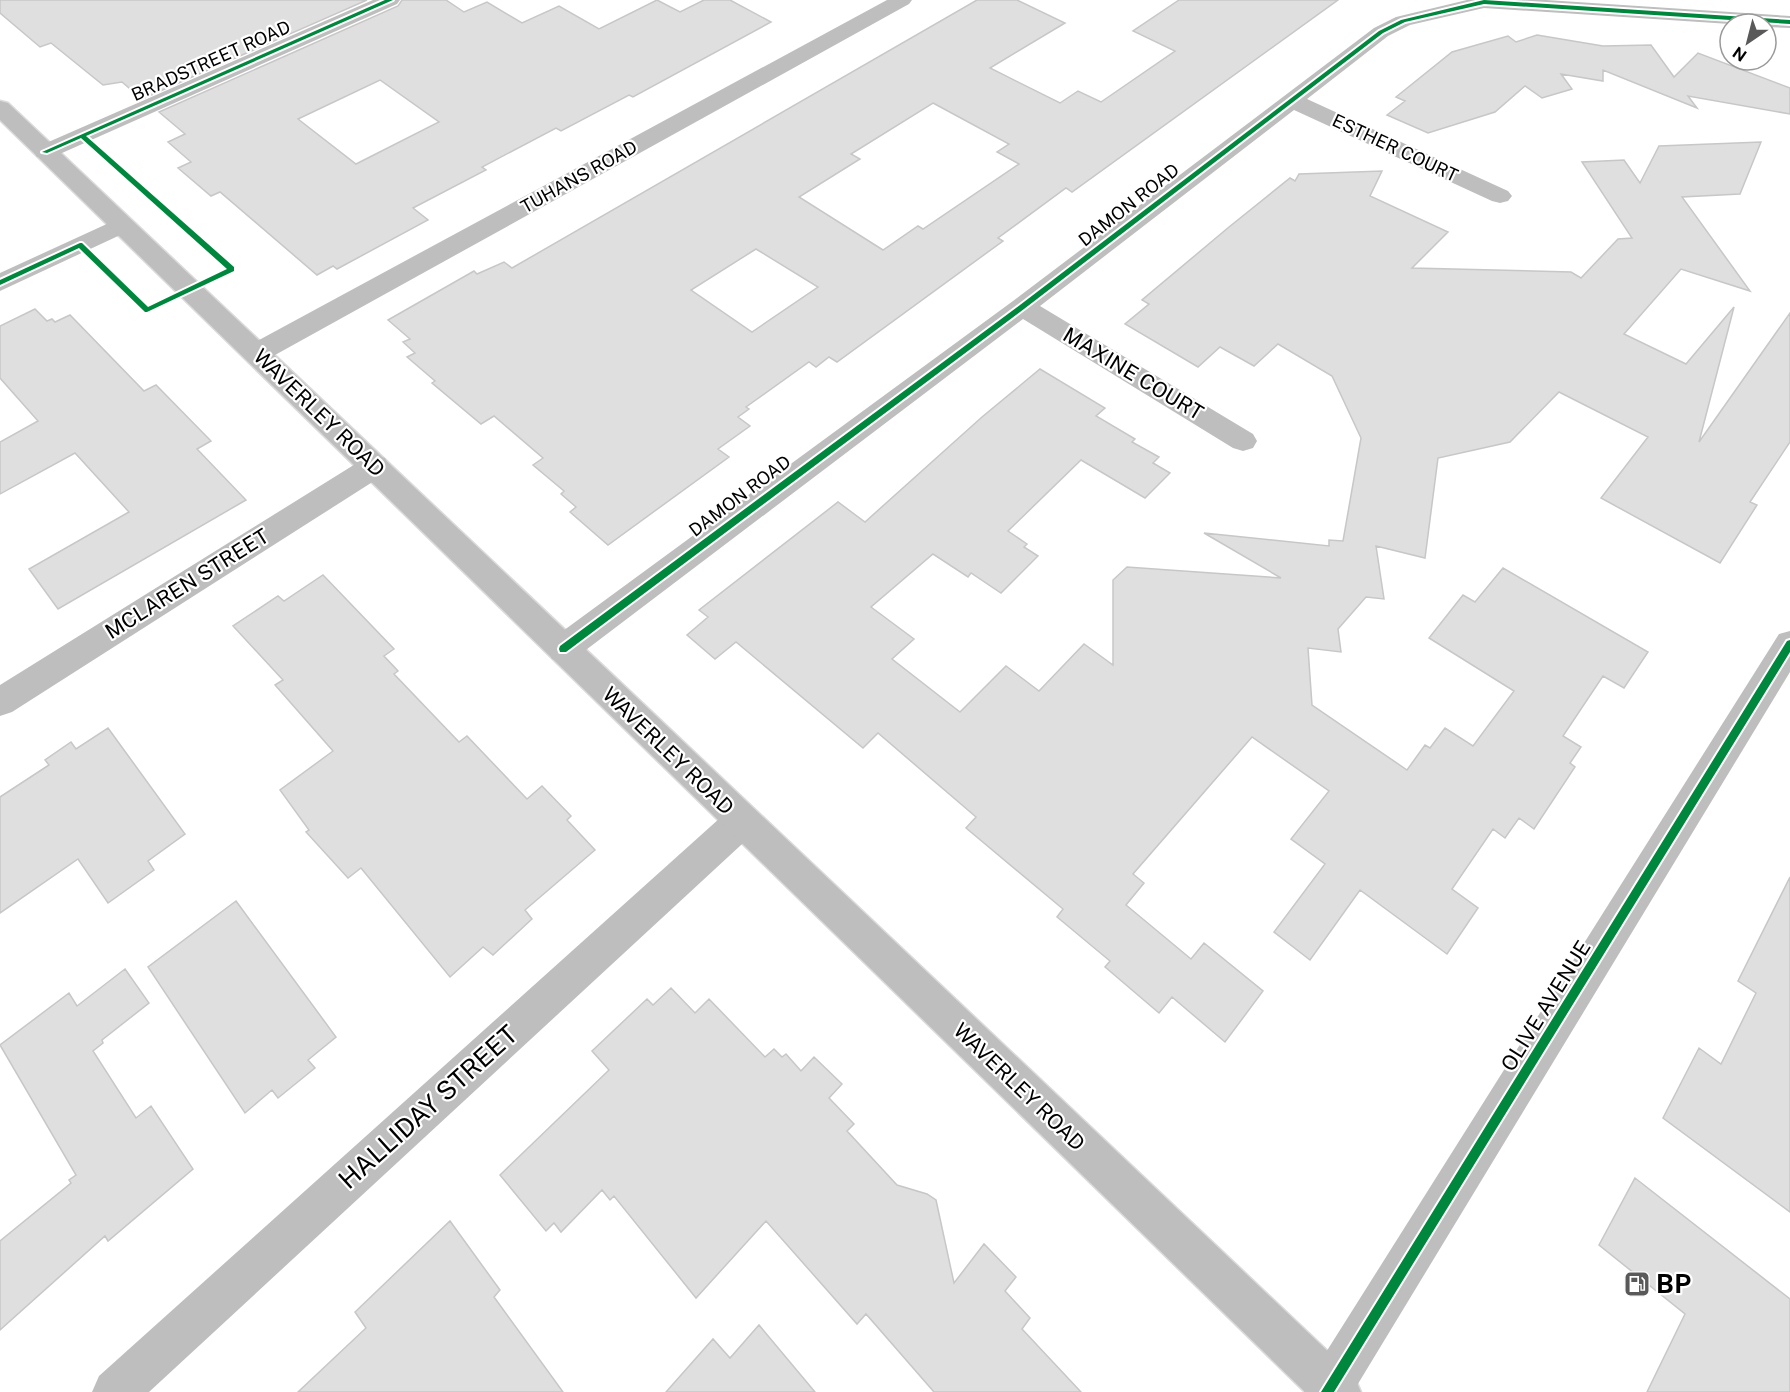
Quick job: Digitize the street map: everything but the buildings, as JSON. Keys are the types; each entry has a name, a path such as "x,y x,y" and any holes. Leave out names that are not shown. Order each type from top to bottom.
{"street":[{"name":"BRADSTREET ROAD","path":"45,152 390,0"},
{"name":"TUHANS ROAD","path":"257,353 902,0"},
{"name":"DAMON ROAD","path":"562,649 1022,307 1381,32 1396,24 1482,1 1790,22"},
{"name":"ESTHER COURT","path":"1291,100 1500,196"},
{"name":"WAVERLEY ROAD","path":"0,108 375,466 1332,1390"},
{"path":"0,283 122,225"},
{"name":"MAXINE COURT","path":"1022,307 1243,441"},
{"name":"MCLAREN STREET","path":"0,702 375,466"},
{"name":"OLIVE AVENUE","path":"1332,1390 1790,644"},
{"name":"HALLIDAY STREET","path":"115,1392 742,821"}],"cycle path":[{"path":"45,152 390,0"},
{"path":"563,649 1022,307 1381,32 1403,21 1484,2 1790,22"},
{"path":"0,283 80,245 147,310 232,269 82,136"},
{"path":"1327,1392 1790,644"}],"place":[{"name":"BP","path":"1637,1284"}]}
